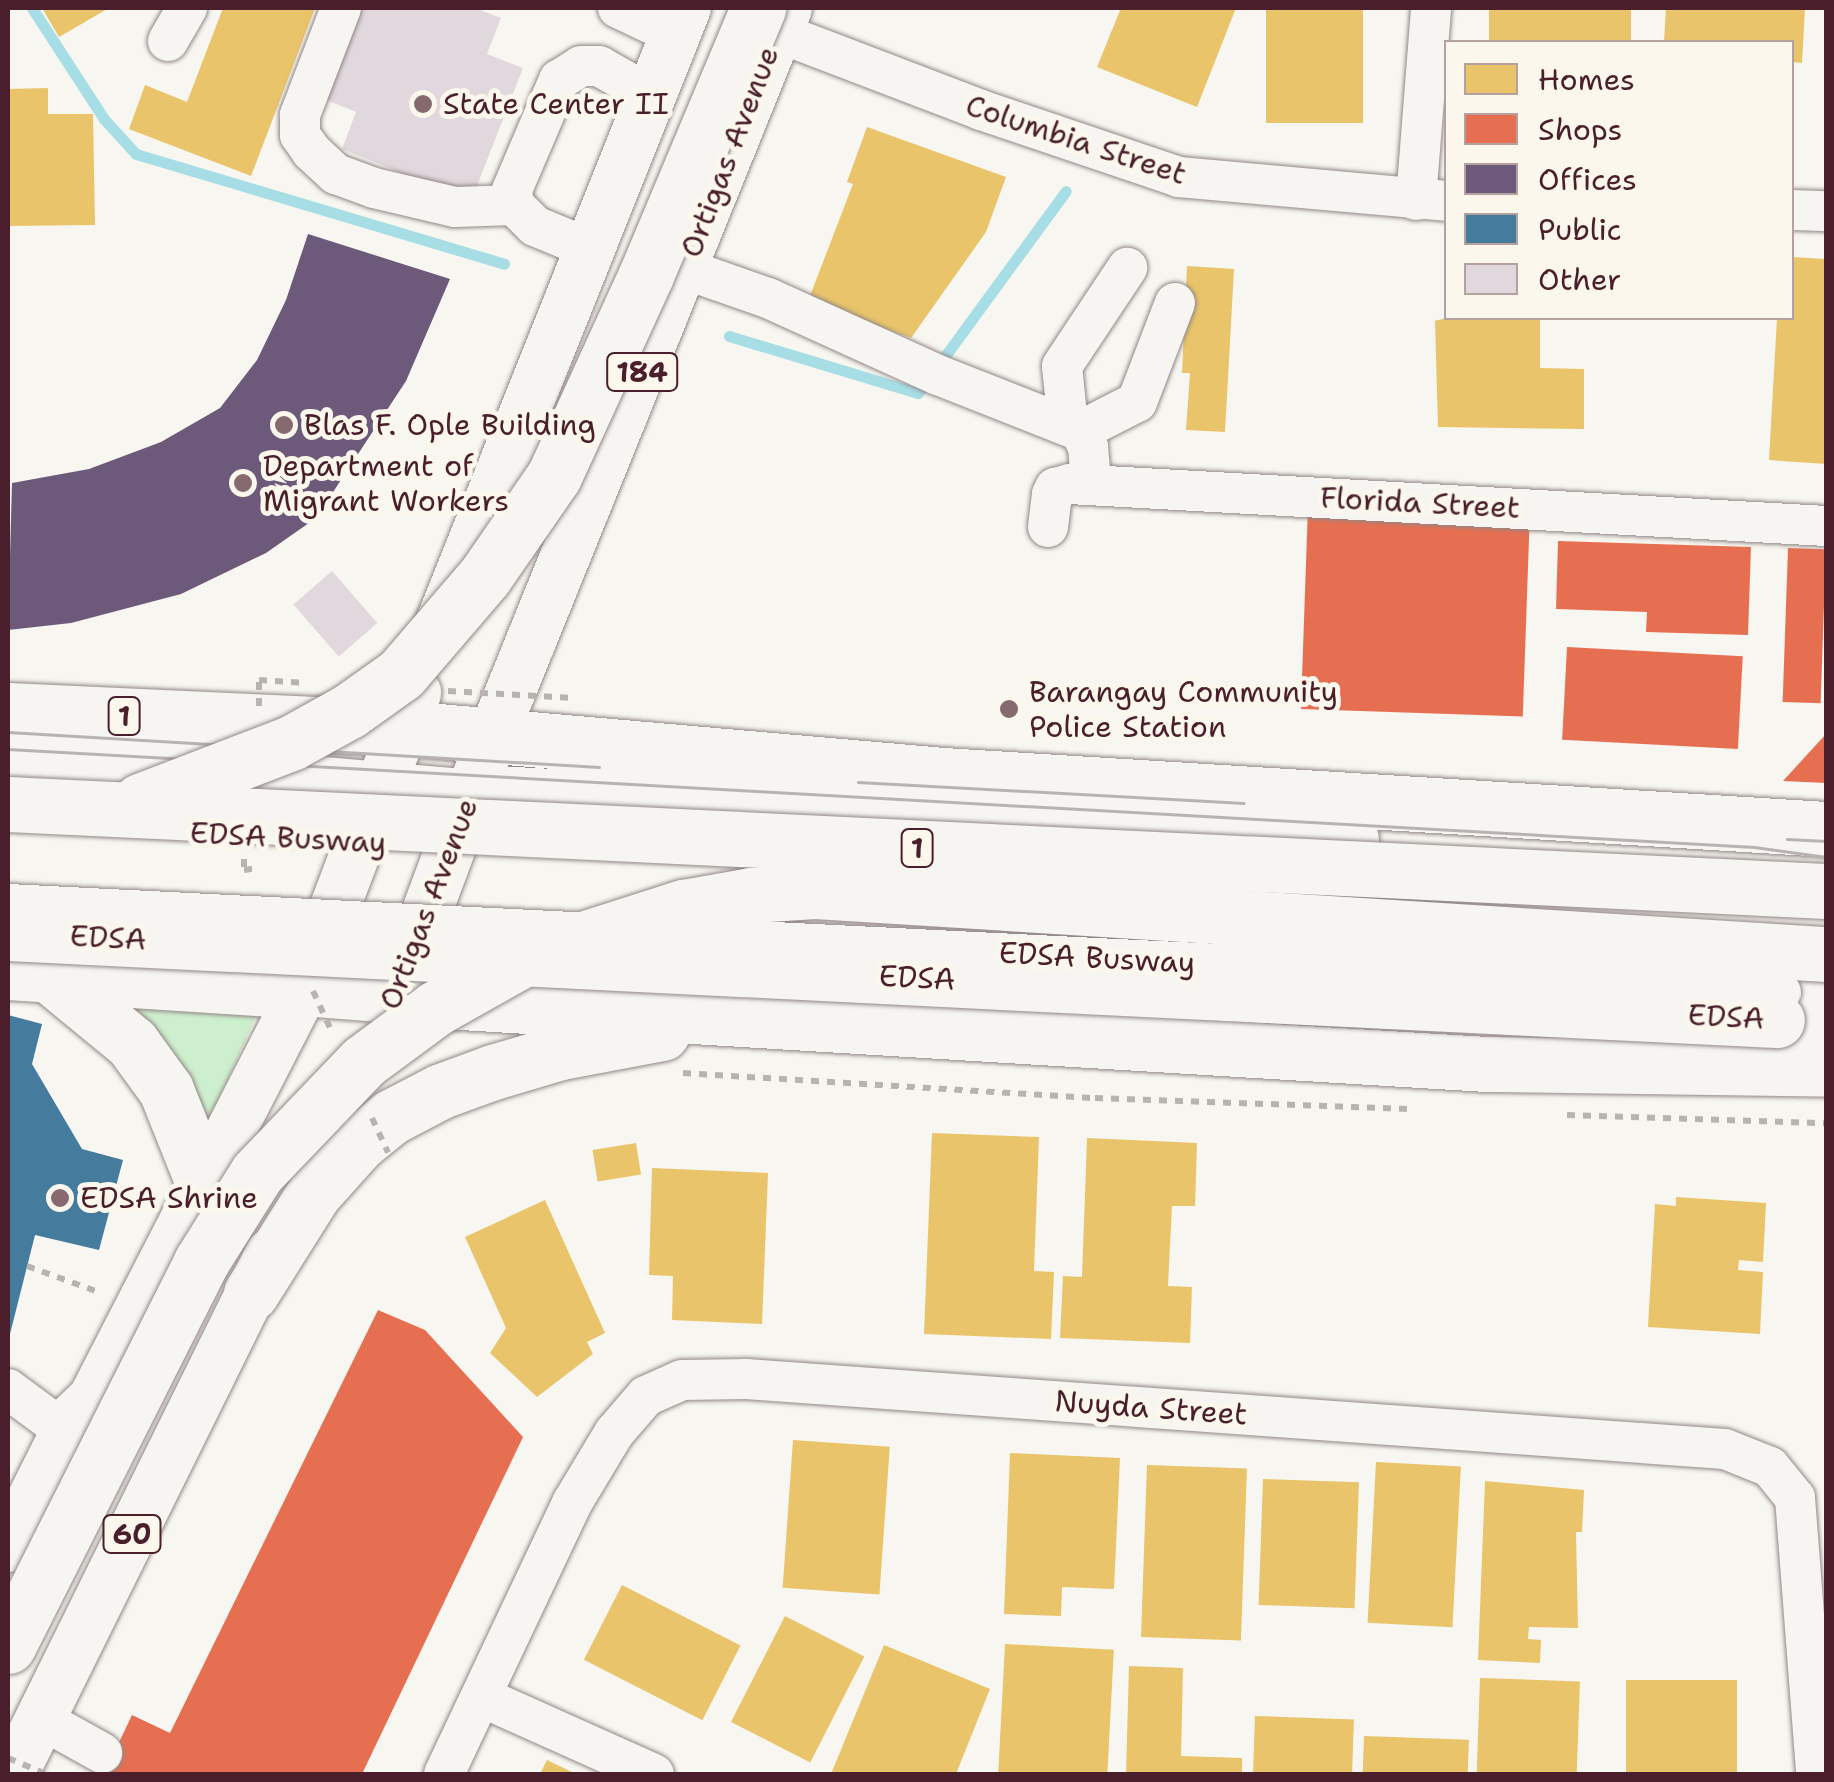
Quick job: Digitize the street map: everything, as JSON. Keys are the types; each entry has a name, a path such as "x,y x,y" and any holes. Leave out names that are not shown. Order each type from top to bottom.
{"highway":[{"path":"8,838 99,815 240,765 349,711 402,674 507,547 554,476 774,16"},
{"path":"240,720 308,703 369,669 421,622 461,564"},
{"name":"1","path":"8,710 240,720 390,763"},
{"name":"1","path":"8,740 286,763"},
{"name":"1","path":"8,757 390,763 858,815 1653,835 1826,830"},
{"name":"1","path":"484,776 943,776 1653,835 1826,860"},
{"name":"1","path":"8,804 1826,891"},
{"path":"858,815 830,861 824,890 830,950 862,1000 913,1031"},
{"path":"8,1646 200,1262 257,1173 364,1062 436,1008 528,957 683,907 750,895 815,891 1826,954"},
{"name":"EDSA","path":"8,933 1795,1011"},
{"path":"28,974 303,991"},
{"path":"28,974 132,1043 166,1090 205,1181"},
{"path":"395,998 1487,1064 1826,1069"},
{"path":"251,1293 314,1193 359,1143 391,1117 441,1091 527,1062 738,1017"}],"main road":[{"name":"Ortigas Avenue","path":"13,1774 395,998 685,269 774,16"},
{"path":"8,1547 75,1430 303,991 461,564 680,21"},
{"name":"1","path":"286,763 390,763"},
{"path":"303,991 395,998"},
{"path":"205,1181 244,1146 271,1154 290,1170 297,1199"},
{"path":"8,1592 75,1430"}],"street":[{"path":"341,8 300,115 300,135 311,150 336,174 374,188 455,207 514,205"},
{"path":"618,8 680,21"},
{"path":"1431,8 1431,201"},
{"name":"Columbia Street","path":"774,16 981,110 1179,177 1431,201"},
{"path":"588,248 535,226 514,205 512,190 559,80 581,66 599,66 650,95"},
{"path":"1794,210 1826,211"},
{"path":"1092,485 1088,447 1074,428 1062,366 1127,268"},
{"path":"685,269 768,298 922,367 1074,428 1137,402 1175,302"},
{"name":"Florida Street","path":"1048,527 1055,488 1092,485 1826,526"},
{"name":"EDSA Busway","path":"8,824 1826,912"},
{"name":"EDSA Busway","path":"8,904 1795,1011 1826,994"},
{"path":"8,1623 200,1240 205,1181"},
{"name":"Nuyda Street","path":"444,1774 484,1698 572,1503 614,1433 646,1396 682,1380 746,1380 1726,1449 1770,1466 1794,1498 1816,1774"},
{"path":"9,1412 75,1430"},
{"path":"484,1698 654,1774"},
{"path":"40,1719 102,1753"}],"path":[{"path":"253,858 244,858 244,870 258,868"},
{"path":"674,1073 1095,1098 1415,1110"},
{"path":"1550,1114 1826,1123"},
{"path":"27,1266 118,1299"},
{"path":"8,1758 46,1774"}],"green space":[{"path":"136,1006 259,1010 207,1125 151,1028"}],"building: Homes":[{"path":"42,8 109,8 59,37"},
{"path":"223,8 315,8 251,176 129,129 145,85 187,102"},
{"path":"1121,8 1236,8 1197,107 1097,67"},
{"path":"1266,8 1363,8 1363,123 1266,123"},
{"path":"1489,8 1631,8 1631,40 1489,40"},
{"path":"1666,8 1805,8 1802,63 1794,62 1794,40 1664,40"},
{"path":"48,88 48,114 93,114 95,225 8,226 8,89"},
{"path":"867,127 1006,177 986,232 911,338 808,301 853,184 847,182"},
{"path":"1794,257 1826,259 1826,464 1769,460 1777,320 1794,320"},
{"path":"1187,266 1234,269 1225,432 1186,430 1190,373 1182,373"},
{"path":"1540,320 1540,368 1584,369 1584,429 1438,427 1435,321"},
{"path":"932,1133 1039,1137 1034,1271 1054,1272 1051,1339 924,1334"},
{"path":"1087,1138 1197,1143 1195,1206 1172,1206 1168,1286 1192,1287 1190,1343 1060,1338 1063,1276 1082,1277"},
{"path":"636,1143 641,1175 598,1181 593,1150"},
{"path":"652,1168 768,1173 762,1324 672,1320 673,1276 649,1275"},
{"path":"1676,1197 1766,1203 1763,1262 1739,1260 1738,1270 1763,1272 1760,1334 1648,1327 1655,1204 1676,1206"},
{"path":"545,1200 605,1333 587,1342 593,1354 537,1397 490,1353 506,1328 465,1237"},
{"path":"793,1440 890,1447 879,1594 783,1588"},
{"path":"1010,1453 1120,1458 1114,1589 1062,1587 1061,1616 1004,1614"},
{"path":"1376,1462 1461,1466 1452,1627 1368,1623"},
{"path":"1147,1465 1247,1468 1241,1640 1141,1637"},
{"path":"1263,1479 1359,1482 1355,1608 1259,1605"},
{"path":"1485,1481 1584,1490 1582,1532 1576,1532 1578,1628 1529,1627 1528,1639 1541,1640 1540,1663 1478,1660"},
{"path":"622,1585 741,1645 702,1720 584,1660"},
{"path":"785,1616 864,1656 810,1762 731,1722"},
{"path":"1005,1644 1114,1650 1107,1774 998,1774"},
{"path":"884,1645 990,1689 956,1774 831,1774"},
{"path":"1129,1666 1183,1668 1181,1756 1242,1758 1242,1774 1126,1774"},
{"path":"1480,1678 1580,1681 1577,1774 1477,1774"},
{"path":"1626,1680 1737,1680 1737,1774 1626,1774"},
{"path":"1255,1716 1354,1719 1352,1774 1253,1774"},
{"path":"1364,1736 1469,1740 1468,1774 1363,1774"},
{"path":"547,1760 576,1774 540,1774"}],"building: Shops":[{"path":"1308,506 1530,514 1523,717 1301,709"},
{"path":"1558,541 1751,547 1748,635 1646,632 1647,612 1556,609"},
{"path":"1788,548 1826,549 1821,703 1783,702"},
{"path":"1567,647 1743,656 1738,749 1562,740"},
{"path":"1826,734 1826,783 1783,781"},
{"path":"378,1310 425,1330 523,1437 362,1774 104,1774 132,1715 170,1733"}],"building: Offices":[{"name":"Blas F. Ople Building","path":"308,234 450,279 406,381 316,518 266,553 181,594 71,623 8,630 12,483 89,469 161,442 220,408 257,360 286,300"}],"building: Public":[{"name":"EDSA Shrine","path":"8,1015 42,1024 32,1064 82,1149 123,1160 99,1250 35,1235 9,1338"}],"building: Other":[{"name":"State Center II","path":"354,8 475,8 501,18 487,54 523,68 471,201 342,149 356,112 319,97"},
{"path":"332,571 377,623 339,657 294,604"}],"waterway":[{"path":"32,8 104,119 136,154 504,264"},
{"path":"729,336 918,393 1066,191"}],"tram line":[{"path":"8,732 599,767"},
{"path":"8,749 1754,847 1826,857"},
{"path":"858,782 1243,803"},
{"path":"1787,839 1826,841"}],"place":[{"name":"State Center II","path":"423,104"},
{"name":"Blas F. Ople Building","path":"284,425"},
{"name":"Department of Migrant Workers","path":"243,483"},
{"name":"Barangay Community Police Station","path":"1009,709"},
{"name":"EDSA Shrine","path":"60,1198"}]}
